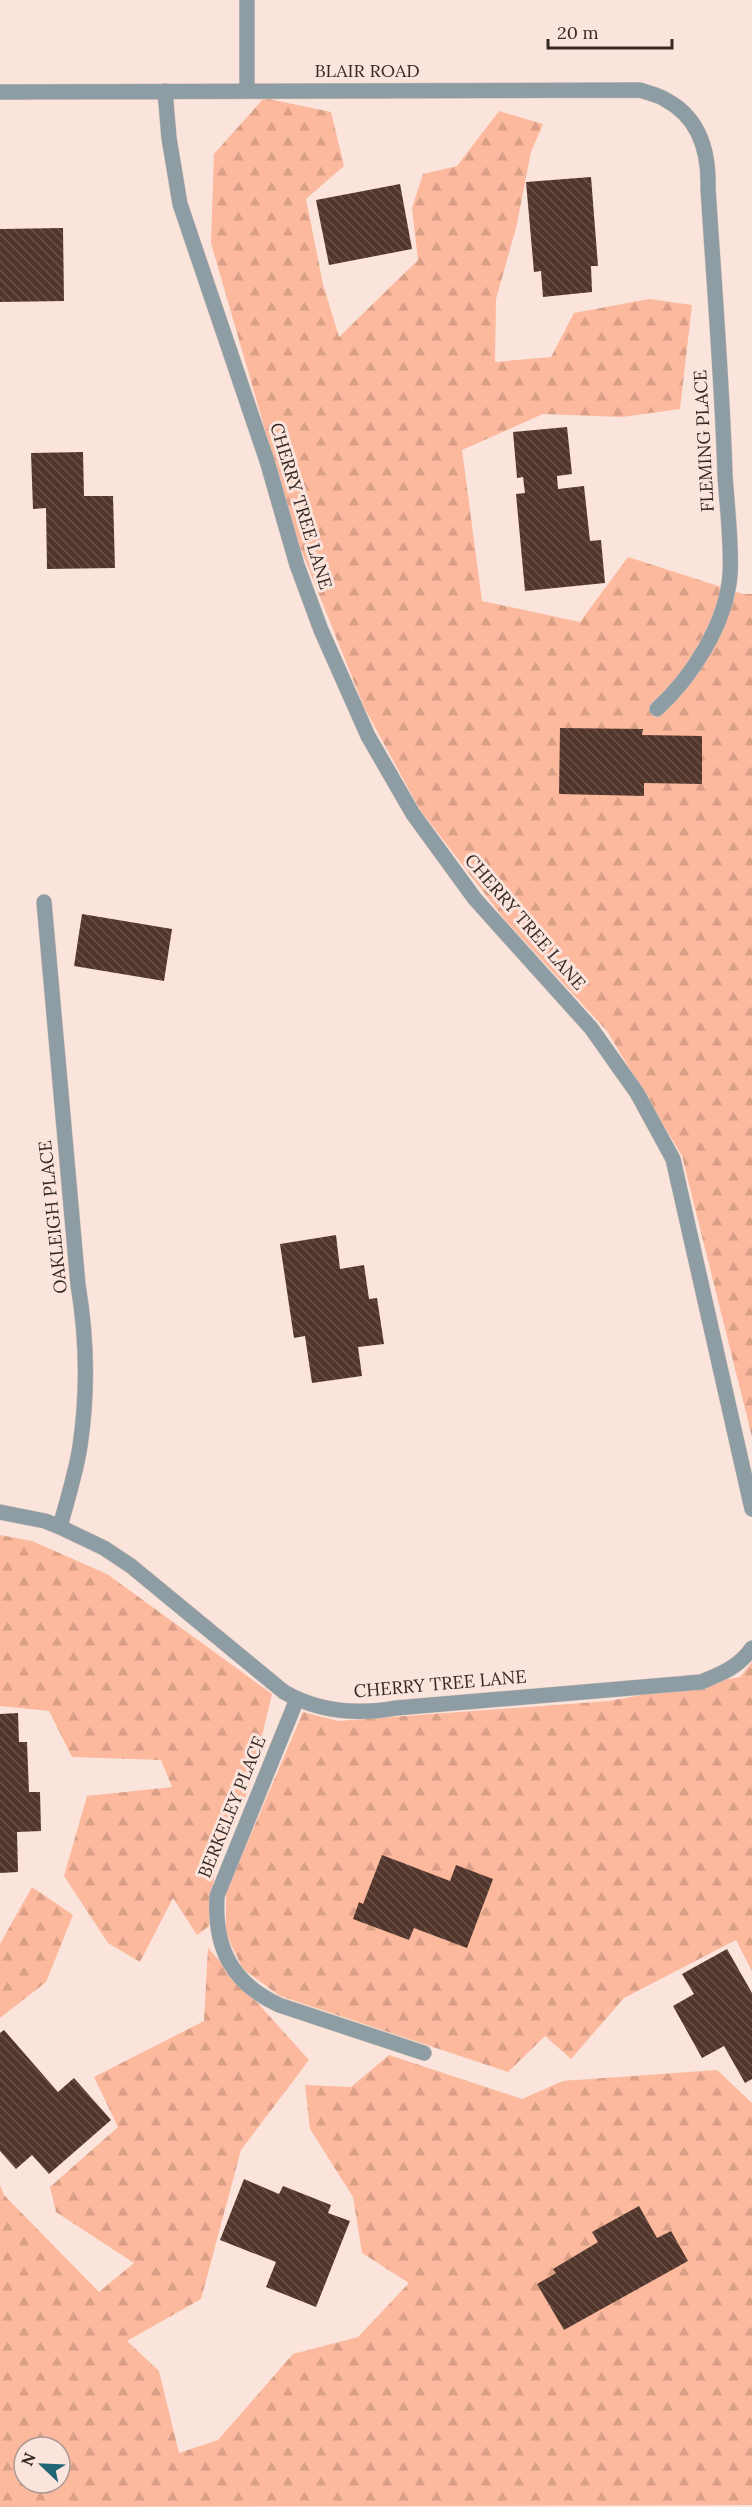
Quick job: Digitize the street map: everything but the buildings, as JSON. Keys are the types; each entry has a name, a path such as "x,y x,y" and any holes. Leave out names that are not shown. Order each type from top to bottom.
{"street":[{"path":"247,0 247,91"},
{"name":"BLAIR ROAD","path":"0,92 640,90 666,100 689,118 704,142 706,151"},
{"name":"CHERRY TREE LANE","path":"165,91 169,138 180,204 267,461 297,565 321,630 368,736 412,814 475,899 591,1028 637,1093 673,1159 752,1509"},
{"name":"FLEMING PLACE","path":"657,709 670,697 699,660 719,620 730,575 725,453 708,188 709,164 706,151"},
{"name":"OAKLEIGH PLACE","path":"44,902 87,1380 80,1447 60,1527"},
{"name":"CHERRY TREE LANE","path":"0,1512 45,1521 104,1548 131,1566 284,1692 297,1699 334,1711 374,1712 396,1708 701,1682 728,1671 746,1657 752,1648"},
{"name":"BERKELEY PLACE","path":"297,1699 217,1896 215,1921 222,1951 239,1977 262,1997 279,2005 424,2053"}],"green space":[{"path":"264,98 331,112 344,166 306,199 323,284 339,337 418,260 412,208 423,174 457,166 499,111 543,124 531,152 516,228 496,299 495,362 551,357 574,313 649,299 692,305 680,409 622,417 543,414 462,450 482,601 580,622 628,557 743,594 752,594 752,1437 682,1156 607,1031 505,920 420,810 364,707 296,537 211,243 214,154"},
{"path":"0,1535 32,1541 107,1574 272,1694 250,1786 215,1868 209,1926 197,1935 173,1898 140,1962 108,1943 64,1876 87,1796 172,1787 161,1760 72,1757 49,1711 0,1706"},
{"path":"752,1662 752,1971 736,1940 624,1998 571,2059 545,2036 508,2072 280,1996 243,1969 226,1934 226,1893 303,1712 338,1721 609,1701 740,1677"},
{"path":"32,1887 73,1915 46,1982 0,2018 0,1944"},
{"path":"208,1948 309,2060 241,2150 201,2299 127,2341 159,2371 179,2453 218,2440 293,2354 358,2337 409,2283 362,2253 353,2197 310,2129 305,2085 351,2087 389,2055 522,2099 563,2081 717,2070 752,2103 752,2505 0,2507 0,2185 4,2195 99,2292 134,2263 56,2212 50,2187 118,2127 94,2077 204,2021"}]}
